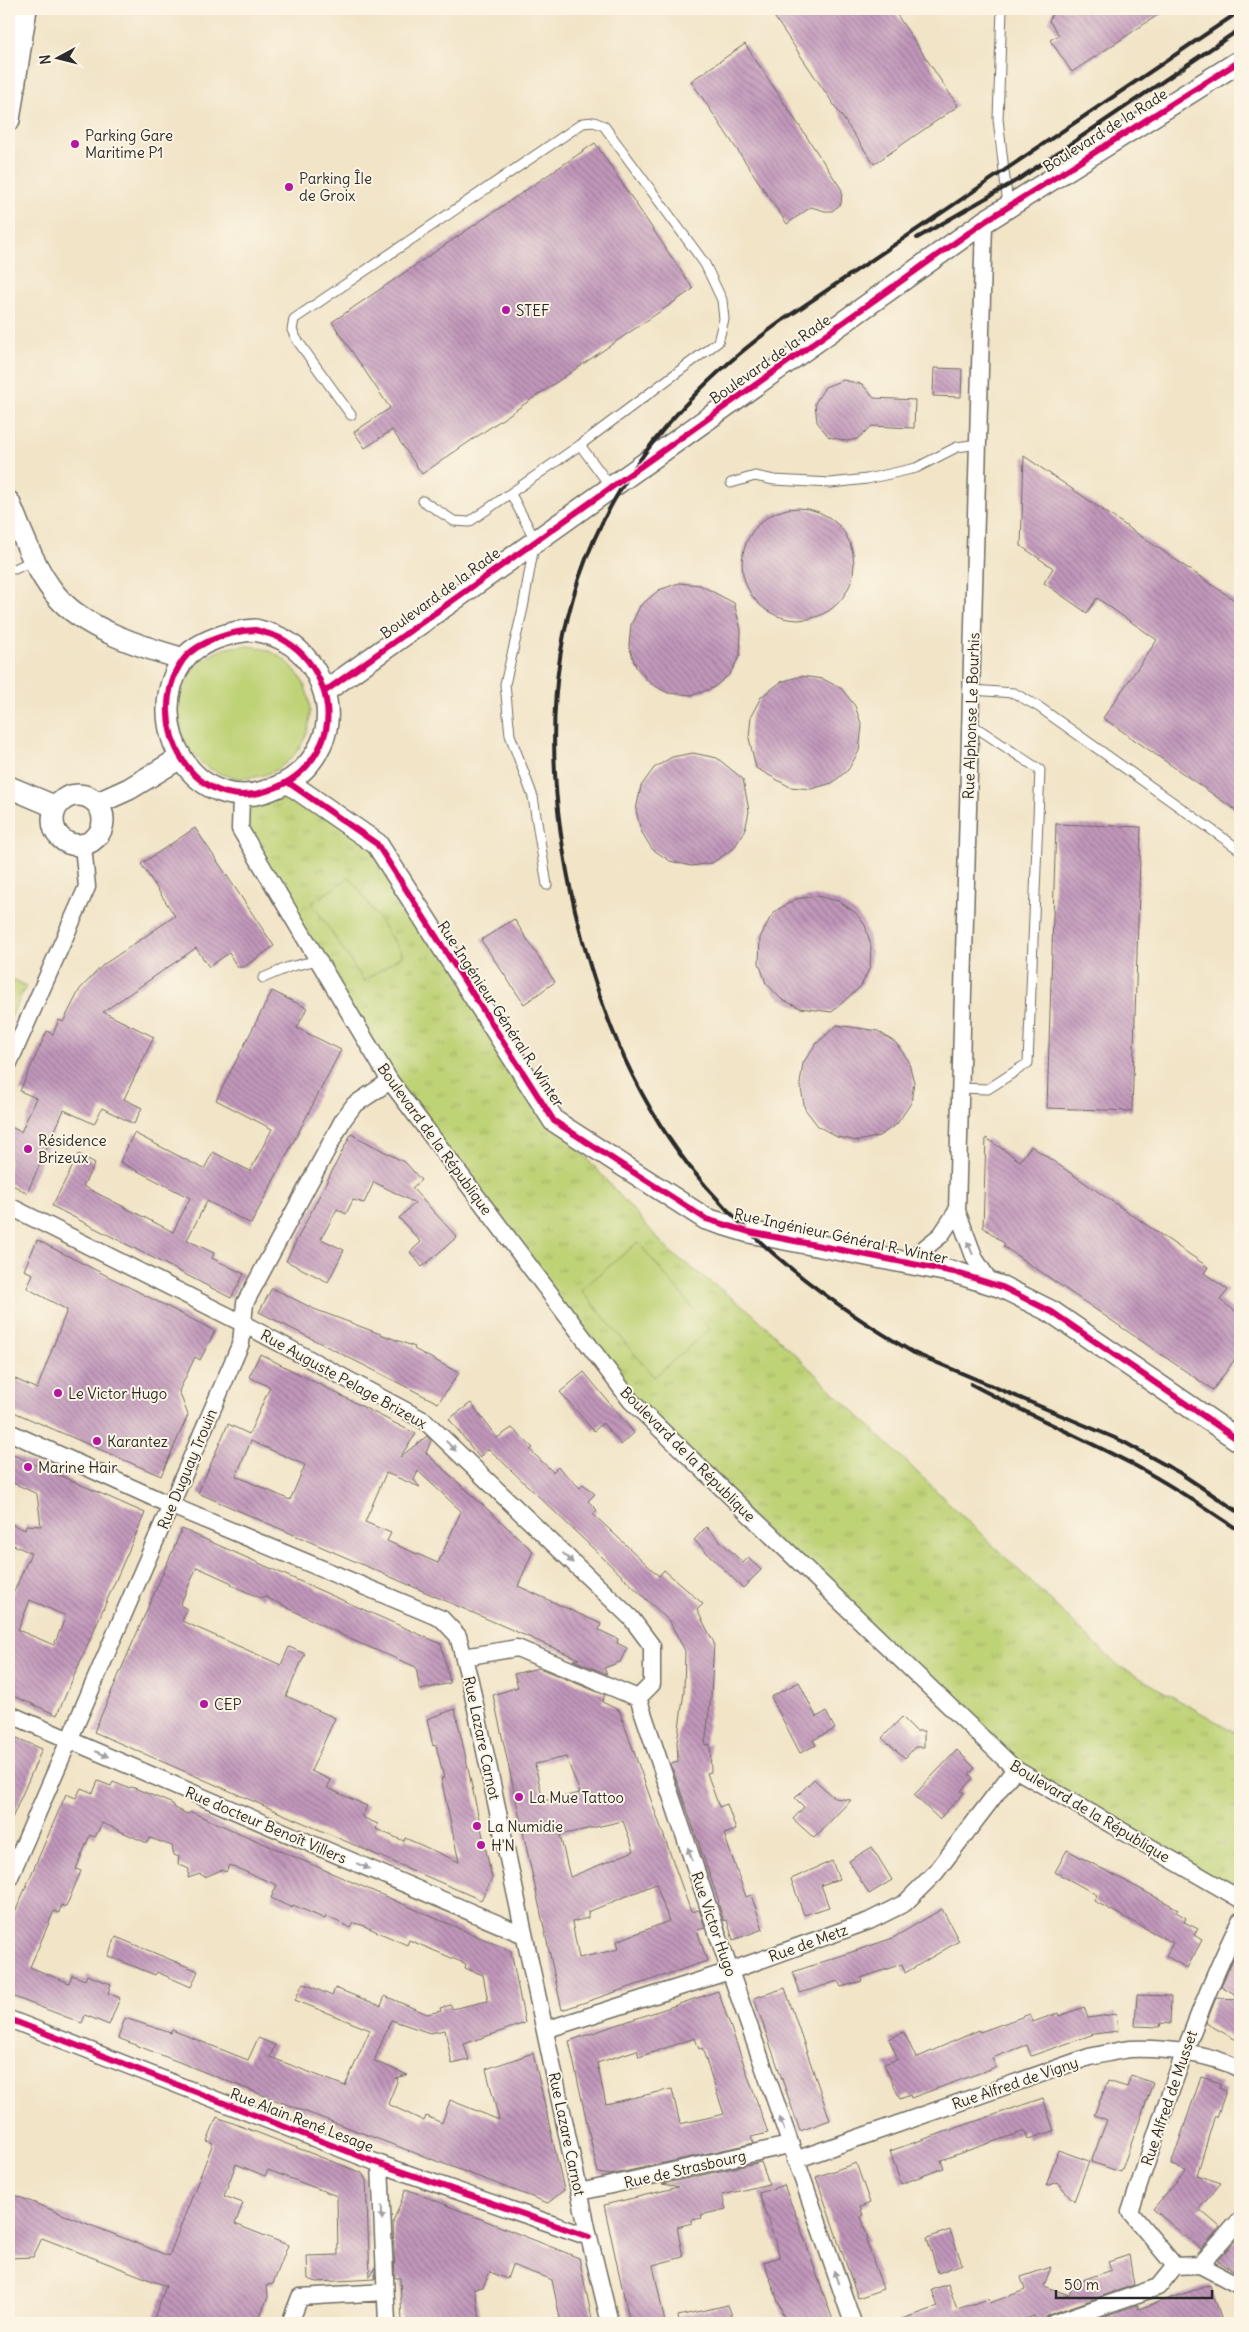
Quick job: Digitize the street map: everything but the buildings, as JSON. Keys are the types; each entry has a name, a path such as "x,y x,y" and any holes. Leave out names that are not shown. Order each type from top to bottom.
{"street":[{"path":"9,120 26,9"},
{"name":"Boulevard de la Rade","path":"324,692 984,222 1240,60"},
{"name":"Rue Alphonse Le Bourhis","path":"984,222 957,1211 975,1259 990,1282"},
{"path":"9,502 34,560 56,595 79,615 107,632 139,646 184,659"},
{"path":"255,630 287,642 302,654 317,674 324,692 327,710 324,738 317,753 289,783 263,793 241,797 219,790 204,782 188,769 180,758 170,732 168,703 173,683 184,659 218,637 235,631 255,630"},
{"path":"98,803 129,789 180,758"},
{"name":"Rue Ingénieur Général R. Winter","path":"289,783 377,844 554,1121 706,1219 749,1232 954,1272 990,1282 1052,1312 1240,1441"},
{"path":"9,787 56,808"},
{"path":"79,794 92,798 98,803 103,815 102,828 95,839 83,845 69,844 58,835 53,821 56,808 66,798 79,794"},
{"name":"Boulevard de la République","path":"241,797 240,829 390,1080 631,1401 1015,1769 1240,1899"},
{"path":"9,1063 86,888 83,845"},
{"name":"Rue Duguay Trouin","path":"9,1879 14,1852 68,1739 172,1506 241,1343 245,1303 343,1120 354,1105 390,1080"},
{"name":"Rue Auguste Pelage Brizeux","path":"9,1206 244,1324 425,1421 631,1618 652,1646 652,1684 638,1698"},
{"path":"906,1263 941,1235 957,1211"},
{"name":"Rue Lazare Carnot","path":"9,1432 172,1506 442,1619 458,1636 610,2323"},
{"path":"464,1657 518,1648 638,1698"},
{"name":"Rue Victor Hugo","path":"638,1698 730,1972 852,2323"},
{"name":"Rue docteur Benoît Villers","path":"9,1714 524,1936"},
{"name":"Rue de Metz","path":"545,2030 730,1972 869,1921 905,1903 936,1872 1015,1769"},
{"name":"Rue Alfred de Musset","path":"1175,2266 1130,2212 1184,2053 1214,1974 1240,1921"},
{"name":"Rue Alain René Lesage","path":"9,2019 380,2164 590,2237"},
{"name":"Rue Alfred de Vigny","path":"792,2152 1089,2058 1130,2049 1184,2053 1231,2064 1240,2069"},
{"name":"Rue de Strasbourg","path":"580,2192 792,2152"},
{"path":"380,2164 387,2323"},
{"path":"1200,2265 1240,2220"},
{"path":"1054,2323 1158,2287 1175,2266 1200,2265 1240,2286"},
{"path":"290,2323 300,2297 386,2292"}],"lane":[{"path":"1002,9 998,119 1008,206"},
{"path":"351,415 297,340 292,330 294,319 583,123 594,122 604,126 706,264 722,300 724,319 718,342 580,445 512,494 469,522 454,521 423,501"},
{"path":"731,483 755,476 774,480 830,482 866,479 916,468 956,447 978,444"},
{"path":"580,445 611,487"},
{"path":"512,494 535,540 523,608 505,684 510,735 533,797 547,886"},
{"path":"14,570 34,560"},
{"path":"972,690 1014,693 1039,707 1240,850"},
{"path":"961,1088 988,1089 1028,1063 1040,770 971,724"},
{"path":"264,978 289,967 318,960"}],"green space":[{"path":"244,646 257,647 269,651 291,665 305,687 309,699 309,725 305,737 291,759 269,773 257,777 244,778 231,777 219,773 197,759 183,737 179,725 178,712 179,699 183,687 197,665 219,651 231,647"},
{"path":"289,783 377,844 554,1121 669,1251 752,1313 1117,1665 1240,1735 1240,1899 1015,1769 631,1401 390,1081 240,829 241,797"},
{"path":"350,877 403,955 364,981 312,903"},
{"path":"9,977 26,986 9,1021"},
{"path":"638,1242 710,1329 654,1377 581,1290"}],"railway":[{"path":"1240,11 783,320 711,379 654,441 610,508 579,579 560,654 554,734 559,820 575,910 605,1011 618,1044 649,1107 689,1166 713,1194 738,1221 793,1270 882,1334 914,1353 1122,1441 1180,1473 1240,1513"},
{"path":"917,238 1019,179 1240,29"},
{"path":"971,1384 1134,1465 1240,1531"}],"cycle path":[{"path":"324,692 984,222 1240,61"},
{"path":"255,630 271,634 283,640 298,650 308,661 322,687 326,701 327,716 326,730 321,744 301,772 280,786 244,795 220,791 199,778 182,760 172,737 168,711 171,685 183,660 189,653 216,638 236,632 255,630"},
{"path":"289,783 377,844 554,1121 706,1219 749,1232 954,1272 1002,1287 1052,1312 1240,1441"},
{"path":"9,2019 380,2164 589,2237"}],"place":[{"name":"Parking Gare Maritime P1","path":"75,144"},
{"name":"Parking Île de Groix","path":"289,187"},
{"name":"STEF","path":"506,310"},
{"name":"Résidence Brizeux","path":"28,1149"},
{"name":"Le Victor Hugo","path":"58,1393"},
{"name":"Karantez","path":"97,1441"},
{"name":"Marine Hair","path":"28,1467"},
{"name":"CEP","path":"204,1704"},
{"name":"La Mue Tattoo","path":"519,1797"},
{"name":"La Numidie","path":"477,1826"},
{"name":"H'N","path":"481,1845"}]}
